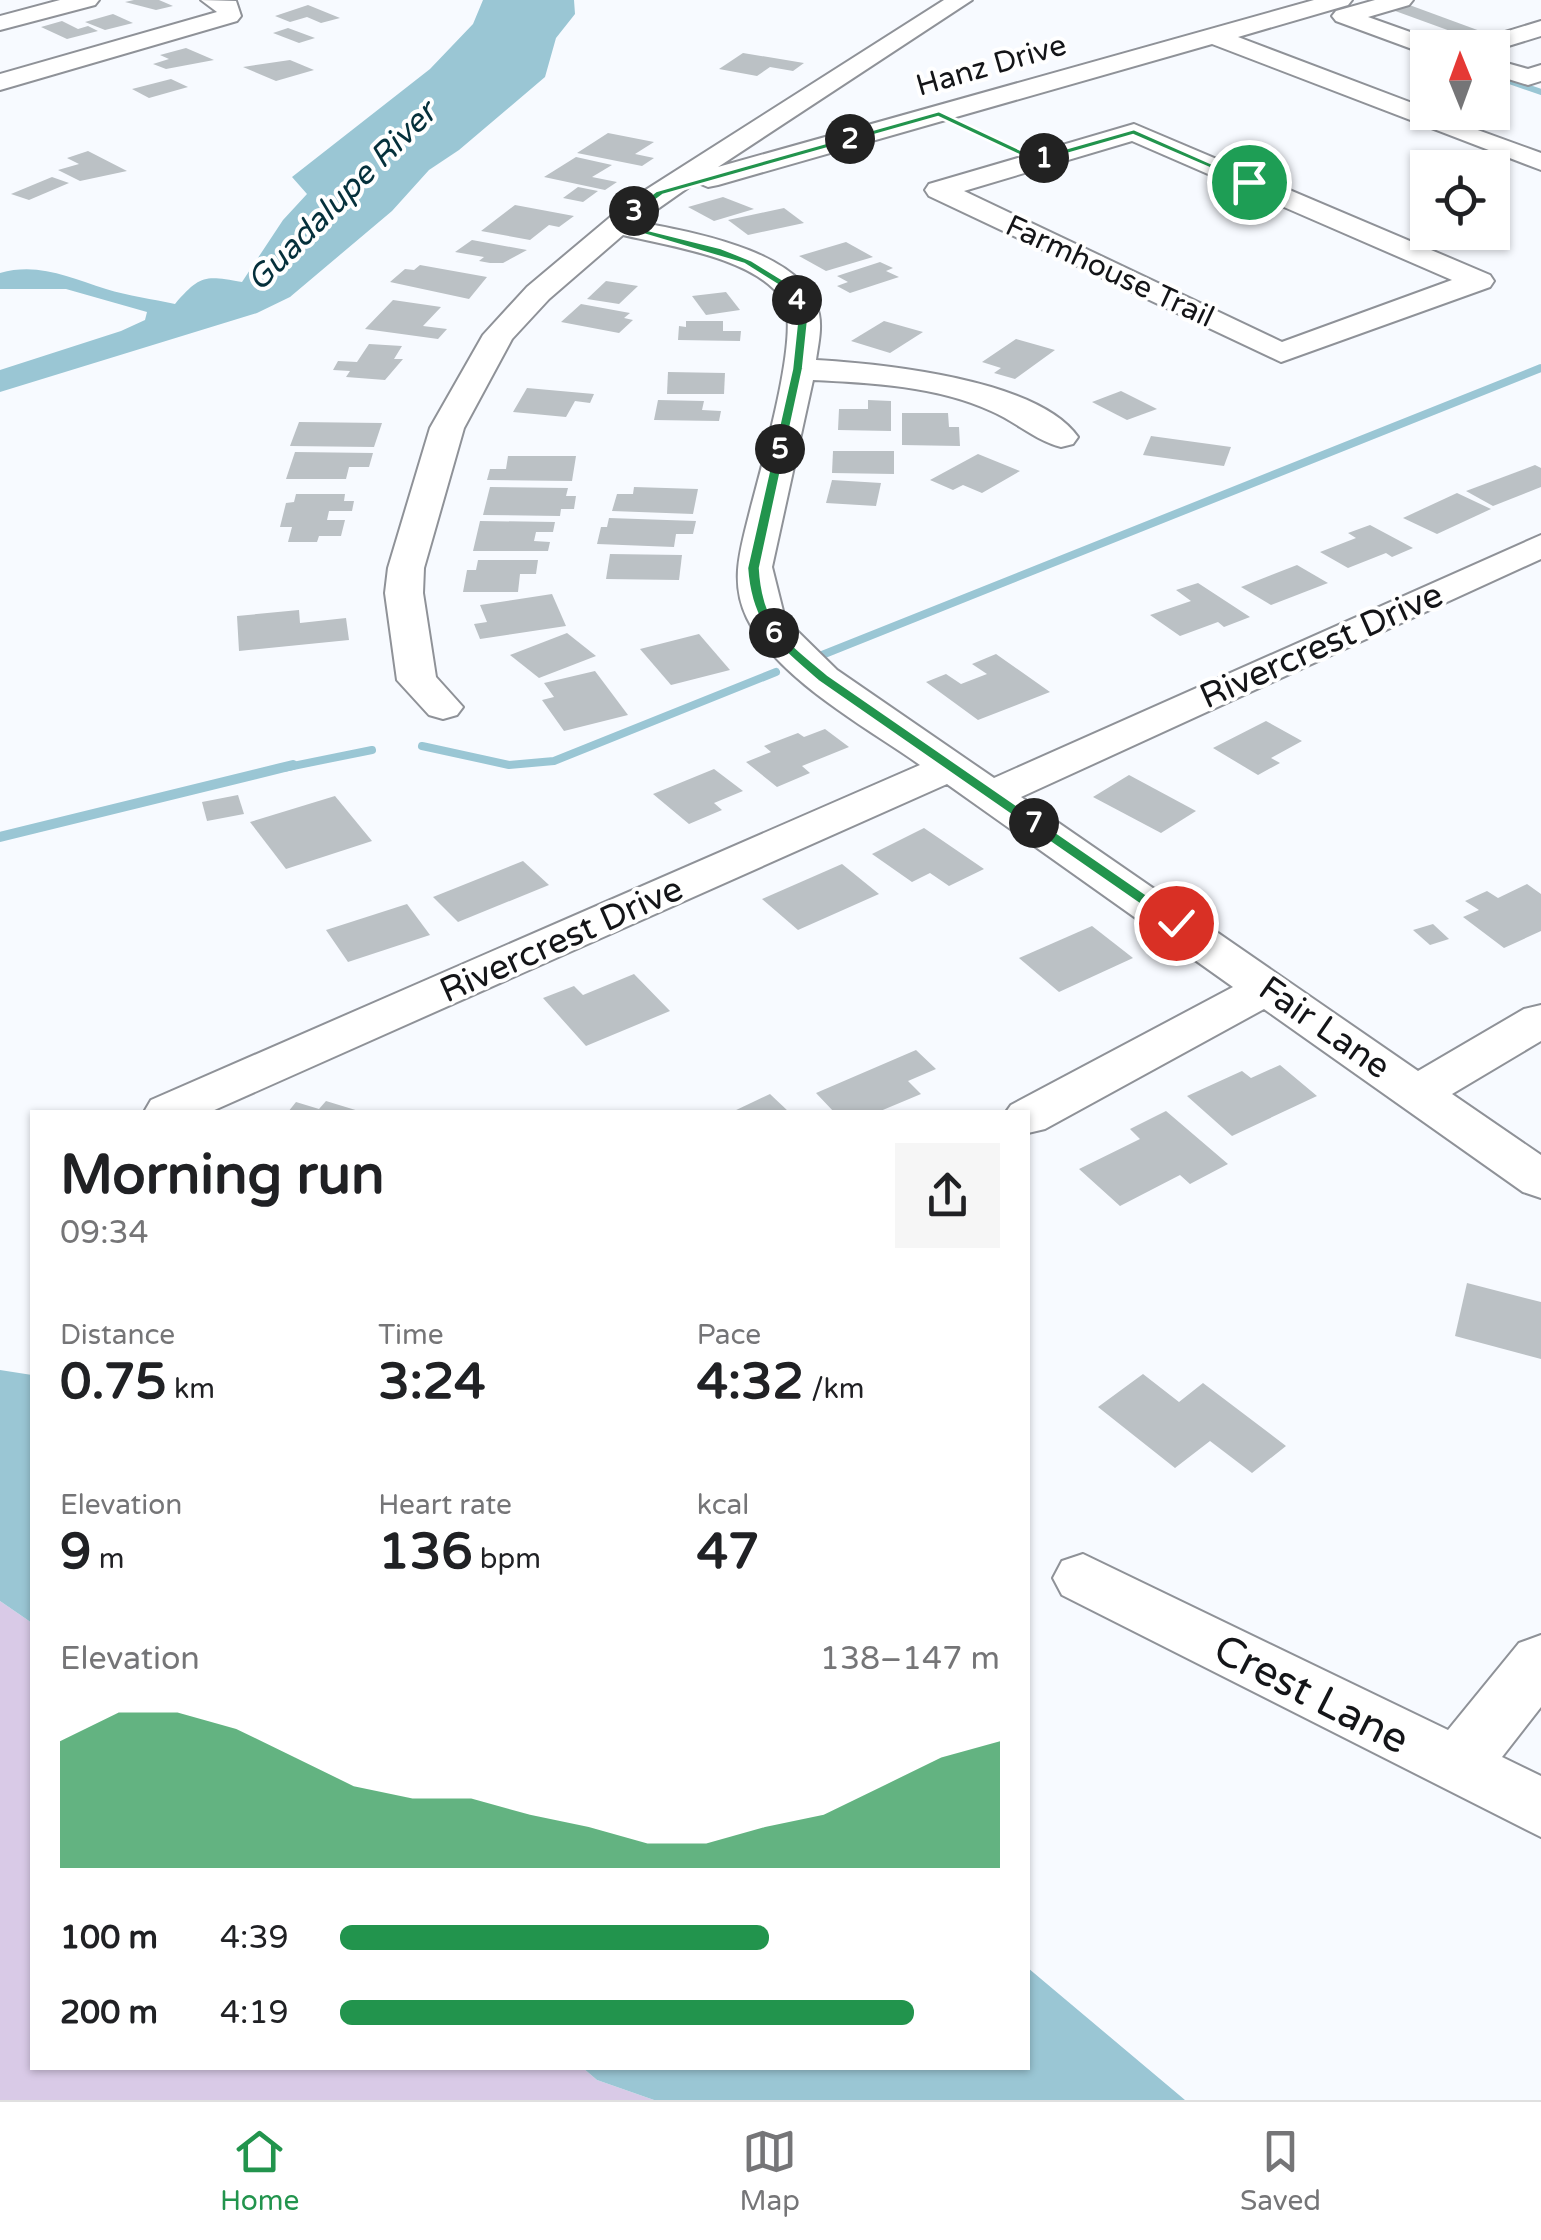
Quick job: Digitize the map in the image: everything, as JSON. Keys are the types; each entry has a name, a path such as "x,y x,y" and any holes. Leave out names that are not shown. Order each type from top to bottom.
{"street":[{"path":"0,23 87,0"},
{"path":"0,82 230,16 228,6 213,0"},
{"path":"443,707 417,680 404,594 406,568 446,428 499,335 518,312 616,225 660,193 960,0"},
{"name":"Hanz Drive","path":"660,193 1340,0"},
{"path":"1401,0 1344,16 1410,40"},
{"path":"1510,30 1540,14"},
{"path":"1214,36 1541,162"},
{"path":"1510,59 1541,48"},
{"path":"1510,71 1528,77 1541,73"},
{"path":"939,114 971,129"},
{"name":"Farmhouse Trail","path":"1134,132 1480,281 1281,353 939,190 1036,160 1134,132"},
{"path":"1003,145 1036,160"},
{"name":"Fair Lane","path":"616,225 717,250 748,262 783,283 804,312 797,369 754,568 755,596 778,640 823,678 1541,1180"},
{"path":"797,369 872,373 936,382 1031,414 1061,438"},
{"name":"Rivercrest Drive","path":"993,794 1541,546"},
{"name":"Rivercrest Drive","path":"173,1110 954,766"},
{"path":"1030,1116 1268,988"},
{"path":"1418,1092 1541,1020"},
{"name":"Crest Lane","path":"1083,1578 1541,1808"},
{"path":"1457,1766 1541,1661"}],"shaded area":[{"path":"0,1601 30,1622 30,2070 585,2070 597,2080 654,2100 0,2100"}],"water":[{"name":"Guadalupe River","path":"483,0 574,0 575,14 556,38 545,77 459,150 429,170 392,211 290,297 257,313 0,392 0,370 121,331 145,320 147,312 66,289 0,289 0,273 41,270 175,304 204,280 242,282 283,220 307,194 292,177 430,69 473,24"},
{"path":"0,1370 30,1375 30,1622 0,1601"},
{"path":"1030,1970 1185,2100 654,2100 597,2080 585,2070 1030,2070"}],"building":[{"path":"159,0 173,6 156,10 125,2"},
{"path":"1404,3 1477,30 1448,30 1387,8"},
{"path":"308,5 340,18 321,23 307,17 290,22 275,16"},
{"path":"113,14 133,23 105,30 85,22"},
{"path":"62,21 78,29 88,26 98,31 67,39 41,27"},
{"path":"288,28 315,38 299,43 273,33"},
{"path":"186,48 214,60 166,69 153,64 169,59 160,55"},
{"path":"743,53 804,63 793,71 770,67 757,76 719,69"},
{"path":"290,60 314,70 276,81 243,67"},
{"path":"171,79 188,87 149,98 132,89"},
{"path":"608,133 654,142 635,154 654,158 642,166 577,153"},
{"path":"88,151 127,171 80,181 58,170 79,164 67,158"},
{"path":"576,157 612,165 592,177 617,182 605,190 544,177"},
{"path":"52,177 69,183 29,200 11,194"},
{"path":"578,187 598,191 583,202 563,198"},
{"path":"723,197 754,209 714,221 688,207"},
{"path":"515,205 574,216 559,227 549,225 530,240 481,231"},
{"path":"784,208 804,223 748,235 728,220"},
{"path":"472,240 527,250 503,263 479,261 484,257 455,252"},
{"path":"846,242 873,257 826,271 799,256"},
{"path":"880,262 893,268 886,271 899,277 850,293 837,286 848,282 837,276"},
{"path":"420,265 487,277 469,299 390,282 405,269 414,270"},
{"path":"606,281 638,286 619,304 587,299"},
{"path":"726,292 740,310 706,315 692,296"},
{"path":"393,300 441,307 423,326 447,329 438,339 365,329"},
{"path":"581,304 630,313 624,318 633,320 619,333 561,322"},
{"path":"686,321 723,321 723,331 741,331 740,341 678,340 679,326 686,327"},
{"path":"884,321 923,332 890,353 851,341"},
{"path":"1016,339 1055,350 1015,379 994,373 1001,368 982,362"},
{"path":"369,344 402,346 394,359 403,359 385,380 346,377 350,371 333,370 338,361 357,362"},
{"path":"668,372 725,373 724,394 667,394"},
{"path":"527,388 594,394 590,403 575,401 566,417 513,412"},
{"path":"1121,391 1157,409 1127,420 1092,402"},
{"path":"658,400 704,401 702,410 721,411 719,421 654,420"},
{"path":"868,400 891,401 891,431 838,430 839,409 868,409"},
{"path":"902,413 948,413 949,427 959,427 960,446 902,445"},
{"path":"299,422 382,423 374,447 290,446"},
{"path":"1151,436 1231,447 1224,466 1143,455"},
{"path":"833,451 894,451 894,474 832,473"},
{"path":"295,452 373,453 369,467 349,467 346,479 286,479"},
{"path":"978,454 1020,471 982,493 963,485 953,490 930,480"},
{"path":"508,456 576,456 572,481 487,480 490,469 506,469"},
{"path":"1535,465 1541,468 1541,487 1493,506 1466,491"},
{"path":"832,480 881,483 876,506 826,503"},
{"path":"490,487 568,488 566,496 576,496 574,509 561,509 560,516 483,515"},
{"path":"634,487 698,489 693,514 612,511 617,494 633,494"},
{"path":"1457,493 1491,509 1437,534 1403,518"},
{"path":"296,494 345,494 344,501 354,501 352,511 329,511 327,520 345,520 341,536 319,536 317,542 288,542 292,527 280,527 286,503 294,502"},
{"path":"609,518 696,521 693,534 676,534 674,547 597,544 601,527 607,527"},
{"path":"480,521 555,522 553,532 536,532 534,541 550,542 548,551 473,551"},
{"path":"1370,525 1413,548 1392,557 1386,553 1348,568 1320,552 1356,538 1348,533"},
{"path":"610,554 682,555 679,580 606,579"},
{"path":"478,560 538,560 536,574 520,574 518,592 463,592 467,570 476,570"},
{"path":"1297,565 1328,583 1271,605 1241,587"},
{"path":"1198,583 1250,617 1224,627 1218,622 1180,636 1150,615 1191,601 1176,590"},
{"path":"552,594 566,626 480,639 474,624 487,622 480,605"},
{"path":"299,610 300,623 346,618 349,640 239,651 237,616"},
{"path":"567,633 596,656 539,678 510,655"},
{"path":"699,634 730,670 671,685 640,649"},
{"path":"996,654 1050,692 978,720 926,682 946,674 961,684 987,674 972,664"},
{"path":"595,671 628,715 564,731 542,700 554,697 544,683"},
{"path":"1266,721 1302,741 1271,758 1280,763 1258,775 1213,748"},
{"path":"825,729 849,747 802,766 810,773 777,787 746,762 771,752 764,746 798,733 804,737"},
{"path":"714,769 743,791 714,803 722,810 689,824 653,794"},
{"path":"1129,775 1196,811 1161,833 1093,797"},
{"path":"238,795 244,814 207,821 202,802"},
{"path":"335,796 372,841 286,869 250,822"},
{"path":"924,828 984,869 949,886 930,873 912,882 872,854"},
{"path":"523,861 549,885 458,922 433,897"},
{"path":"842,864 879,894 798,930 762,899"},
{"path":"1527,884 1541,894 1541,931 1504,948 1463,917 1479,910 1465,901 1487,891 1498,898"},
{"path":"407,904 430,935 348,962 326,930"},
{"path":"1433,924 1449,939 1430,945 1413,930"},
{"path":"1092,926 1133,958 1059,992 1019,958"},
{"path":"634,974 670,1011 586,1046 543,998 574,986 583,995"},
{"path":"916,1050 936,1069 908,1081 921,1094 883,1110 832,1110 816,1093"},
{"path":"1280,1065 1317,1096 1232,1136 1187,1096 1242,1071 1251,1078"},
{"path":"770,1094 787,1110 736,1110"},
{"path":"326,1101 355,1110 290,1110 296,1102 319,1109"},
{"path":"1166,1111 1228,1164 1190,1184 1180,1175 1120,1206 1079,1169 1140,1139 1130,1129"},
{"path":"1467,1283 1541,1302 1541,1359 1455,1336"},
{"path":"1143,1374 1179,1402 1203,1383 1286,1446 1252,1473 1210,1441 1175,1468 1098,1407"}],"waterway":[{"path":"1510,81 1541,92"},
{"path":"822,655 1541,368"},
{"path":"422,746 509,765 554,761 776,672"},
{"path":"283,768 372,750"},
{"path":"0,837 293,765"}],"route":[{"path":"1176,923 823,678 778,640 755,596 754,568 797,369 804,312 791,290 748,262 717,250 616,225 660,193 939,114 1036,160 1134,132 1249,182"}]}
